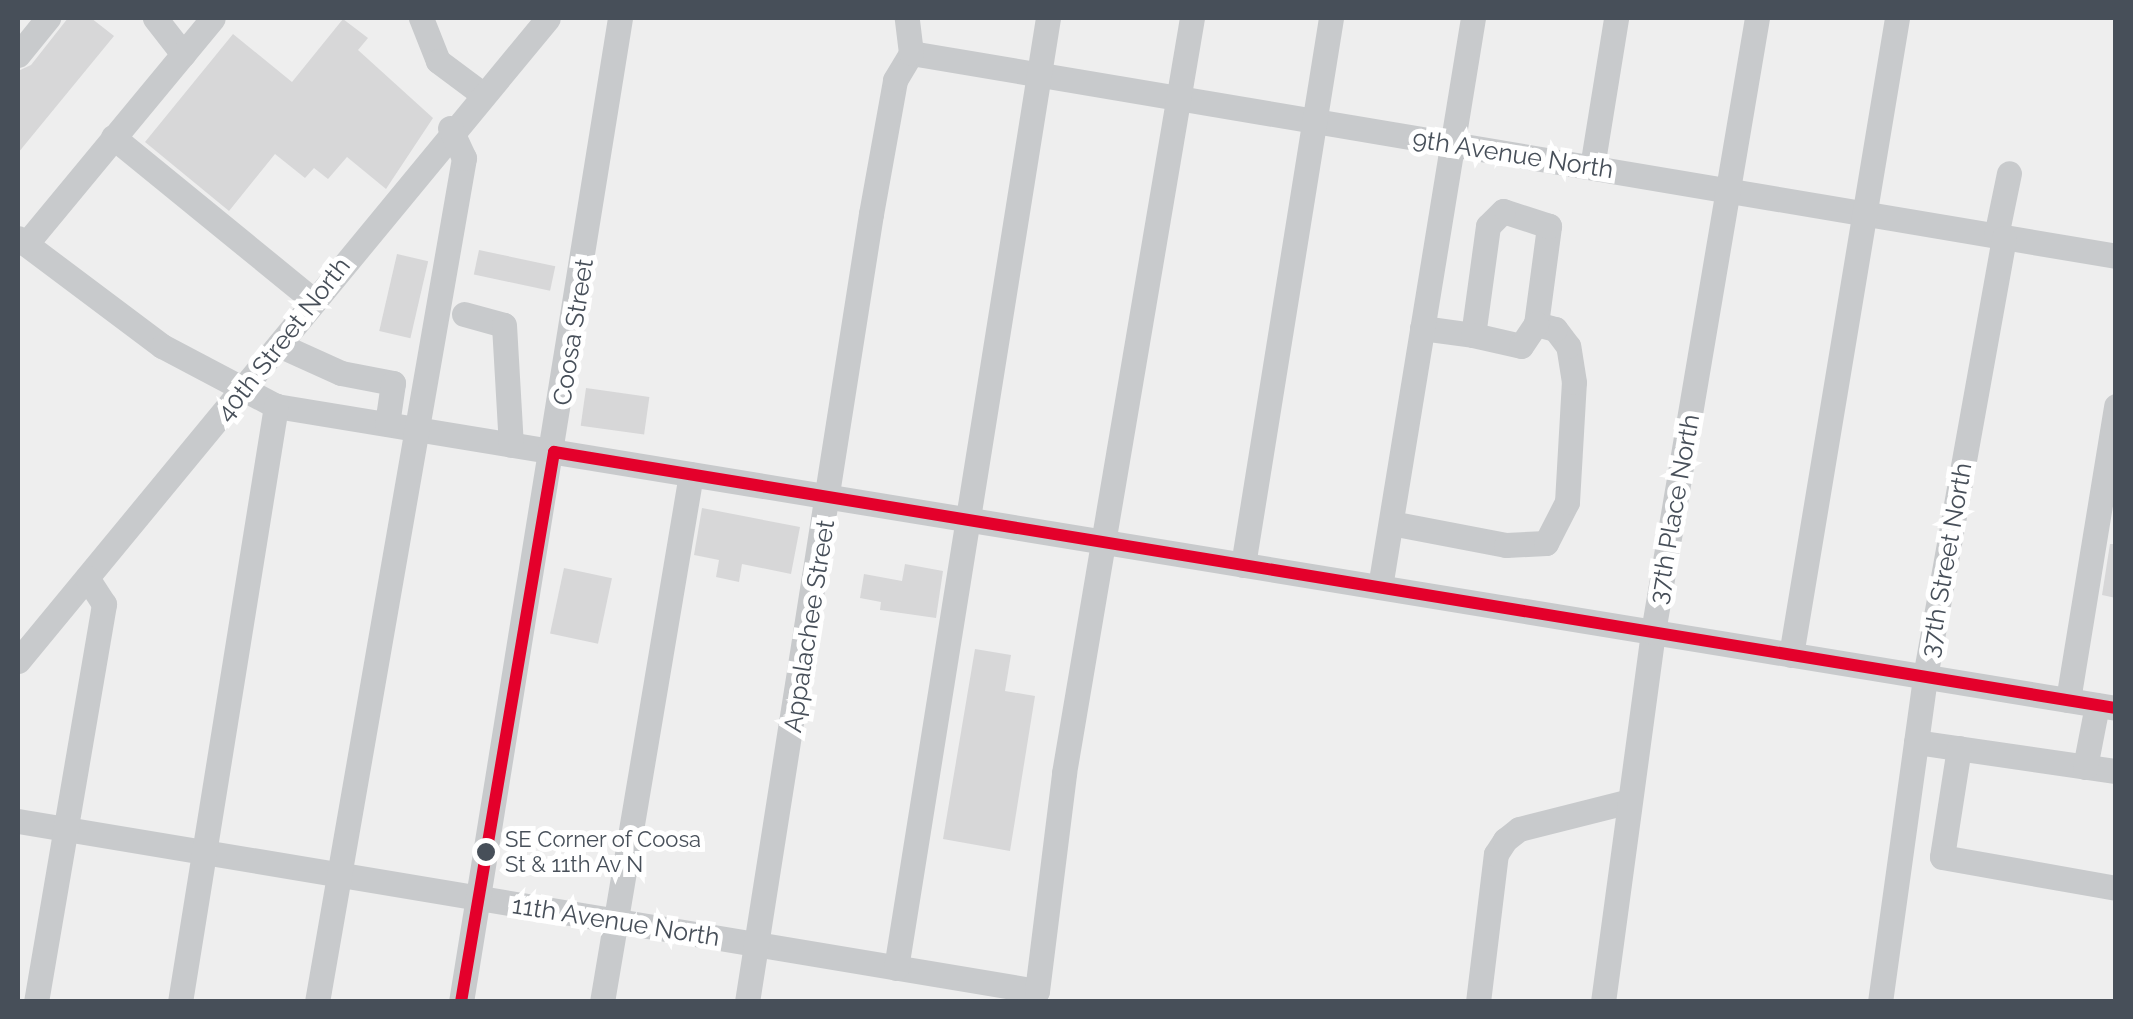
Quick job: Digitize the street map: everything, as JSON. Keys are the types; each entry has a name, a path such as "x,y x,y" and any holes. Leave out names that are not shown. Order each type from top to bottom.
{"street":[{"path":"18,56 48,18"},
{"path":"155,18 182,54"},
{"path":"213,18 22,241 162,346 244,393 276,406 2106,707 2085,767"},
{"path":"421,18 438,60 481,93"},
{"name":"40th Street North","path":"18,661 244,393 450,128 548,18"},
{"name":"Coosa Street","path":"461,1002 554,452 620,18"},
{"name":"Appalachee Street","path":"747,1002 895,80 911,53 907,18"},
{"path":"896,968 1048,18"},
{"path":"1039,996 1064,772 1192,18"},
{"path":"1244,565 1331,18"},
{"path":"1380,587 1473,18"},
{"path":"1592,167 1616,18"},
{"name":"37th Place North","path":"1603,1002 1652,632 1757,18"},
{"path":"1791,655 1898,18"},
{"name":"9th Avenue North","path":"911,53 2116,256"},
{"path":"317,1002 464,158 450,128"},
{"path":"113,137 313,300"},
{"name":"37th Street North","path":"1880,1002 1925,677 2008,173"},
{"path":"1422,328 1522,346 1536,324 1550,226 1503,212 1488,226 1473,335"},
{"path":"464,314 504,326 512,445"},
{"path":"1391,523 1506,546 1546,543 1567,502 1574,382 1568,346 1555,329 1536,324"},
{"path":"280,346 341,373 394,382 387,424"},
{"path":"180,1002 276,406"},
{"path":"2068,700 2109,489 2116,406"},
{"path":"602,1002 691,474"},
{"path":"36,1002 104,604 87,578"},
{"path":"1916,742 2116,771"},
{"path":"1959,748 1942,856 2116,888"},
{"path":"1478,1002 1496,854 1505,840 1519,829 1630,801"},
{"name":"11th Avenue North","path":"18,821 896,968 1001,995 1039,996"}],"building":[{"path":"68,18 91,18 114,36 18,153 18,71 31,65"},
{"path":"343,19 368,38 358,50 433,118 386,189 347,157 328,179 314,168 305,178 275,154 229,211 145,142 233,34 292,82"},
{"path":"479,250 555,266 550,291 474,274"},
{"path":"397,254 428,261 410,338 379,331"},
{"path":"586,388 649,397 644,435 581,426"},
{"path":"702,508 800,527 791,574 742,564 739,582 716,577 719,560 694,555"},
{"path":"2110,544 2116,544 2116,598 2102,595"},
{"path":"905,564 943,571 936,618 880,610 881,602 860,598 864,574 902,581"},
{"path":"564,568 612,578 598,644 550,634"},
{"path":"975,649 1011,655 1005,691 1035,696 1010,851 943,839"}],"transit line":[{"path":"461,1002 554,452 2116,708"}],"place":[{"name":"SE Corner of Coosa St & 11th Av N","path":"486,852"}]}
